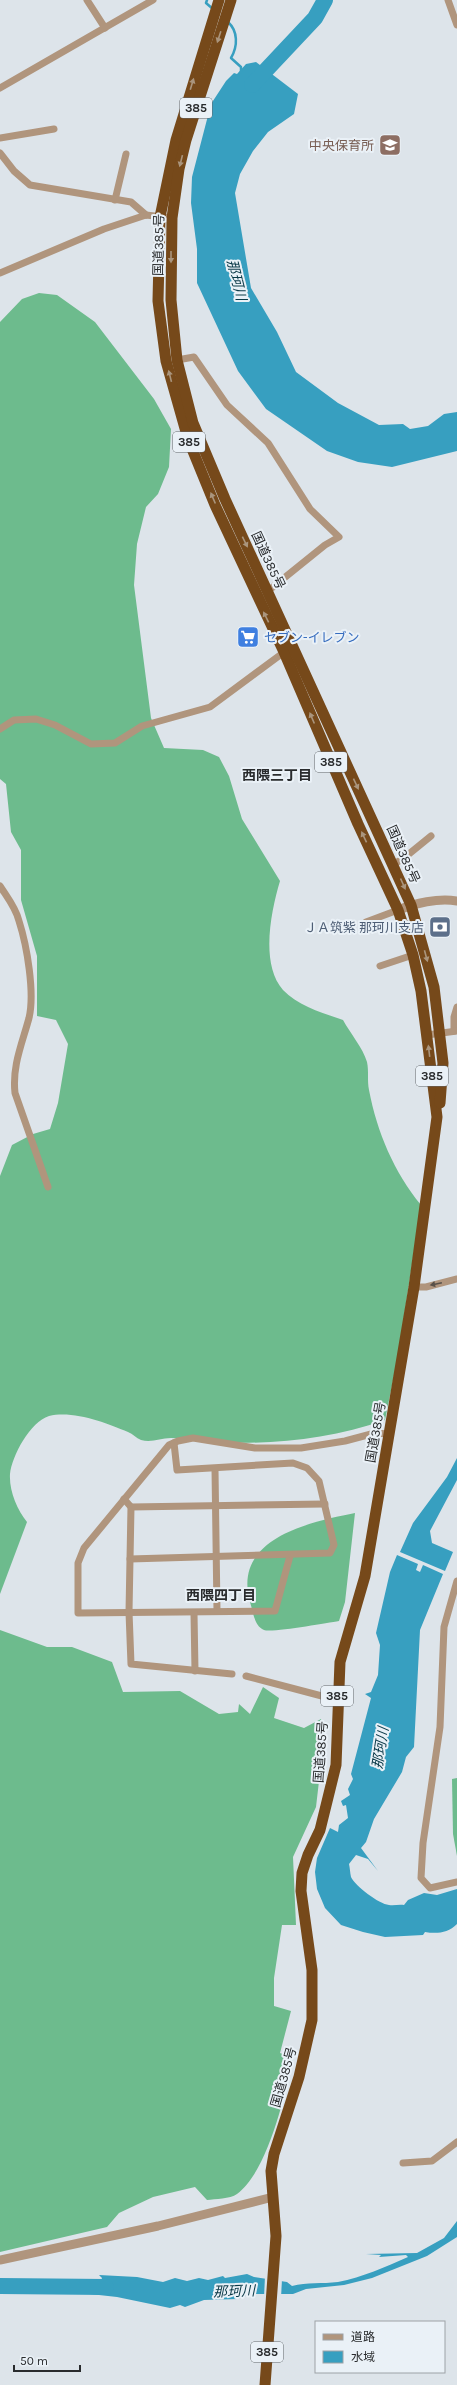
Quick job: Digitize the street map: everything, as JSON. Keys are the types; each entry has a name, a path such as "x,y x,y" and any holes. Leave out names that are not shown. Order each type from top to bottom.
{"highway":[{"name":"国道385号","path":"219,0 176,140 160,217 158,301 166,361 188,439 215,505 394,864 412,905 434,987 440,1032 442,1076 414,1287 365,1576 340,1662 337,1700 336,1765 320,1830 308,1855 302,1873 301,1891 312,1970 312,2020 299,2077 274,2154 270,2185 276,2214 275,2256 271,2319 264,2385"},
{"name":"国道385号","path":"231,0 186,140 179,169 172,218 171,300 177,360 199,437 225,499 268,591 288,649 358,824 398,910 413,955 427,1034 437,1117"}],"street":[{"path":"87,0 105,28"},
{"path":"0,88 153,0"},
{"path":"448,0 457,25"},
{"path":"0,138 54,129"},
{"path":"0,153 14,171 30,185 131,202 146,215"},
{"path":"115,200 126,154"},
{"path":"0,273 104,229 146,215 172,218"},
{"path":"177,360 194,356 227,405 268,443 310,509 339,536 314,553 268,591"},
{"path":"0,728 14,720 36,719 55,725 91,744 115,743 142,726 210,708 255,676 288,649"},
{"path":"394,864 404,858 431,836"},
{"path":"0,886 20,921 32,991 29,1018 16,1058 13,1077 15,1093 48,1187"},
{"path":"366,922 412,905 449,900 457,901"},
{"path":"380,966 413,955"},
{"path":"427,1034 456,1031 454,1016 457,1007"},
{"path":"414,1287 426,1287 457,1279"},
{"path":"290,1556 275,1611 78,1613 78,1564 80,1555 161,1453 174,1443 193,1438 255,1448 301,1448 345,1441 375,1433 389,1434"},
{"path":"130,1559 290,1556 330,1553 334,1545 319,1480 300,1465 293,1463 215,1469 177,1470 174,1443"},
{"path":"215,1469 218,1611"},
{"path":"124,1499 131,1507 129,1612 131,1664 232,1674"},
{"path":"131,1507 325,1504"},
{"path":"457,1581 444,1623 440,1728 423,1837 421,1878 430,1888 457,1882"},
{"path":"194,1613 195,1671"},
{"path":"246,1676 337,1700"},
{"path":"403,2163 432,2161 457,2142"},
{"path":"0,2260 158,2226 273,2197"}],"green space":[{"path":"39,293 57,295 95,322 154,399 171,429 169,467 158,494 146,507 137,544 134,585 151,718 164,748 203,750 219,757 229,776 242,819 280,881 273,907 270,937 272,966 276,979 289,996 303,1005 343,1020 367,1062 368,1087 372,1106 388,1151 403,1179 421,1205 398,1356 385,1420 364,1427 320,1437 277,1442 232,1443 181,1438 145,1441 120,1428 90,1418 58,1415 49,1416 42,1419 23,1440 11,1467 10,1480 12,1493 17,1506 27,1522 0,1594 0,1176 12,1145 33,1134 50,1129 58,1103 68,1044 56,1020 37,1016 37,956 21,900 21,850 11,832 6,784 0,779 0,322 22,299"},
{"path":"355,1513 345,1602 339,1621 269,1631 261,1628 256,1622 253,1614 247,1580 252,1562 263,1548 279,1537 297,1528"},
{"path":"0,1630 47,1647 72,1647 112,1662 123,1692 180,1691 219,1714 238,1712 239,1704 250,1714 263,1687 279,1698 274,1718 304,1728 321,1719 324,1738 316,1807 293,1857 296,1925 282,1925 274,1978 274,2006 291,2011 280,2053 293,2058 274,2131 258,2168 248,2183 237,2194 230,2197 207,2200 195,2187 153,2197 119,2213 107,2227 0,2252"},
{"path":"457,1778 457,1856 453,1834 452,1779"}],"water":[{"path":"256,62 298,94 294,114 268,132 253,151 240,174 235,193 251,288 277,332 296,372 338,403 379,425 403,424 410,429 428,426 444,414 457,412 457,451 392,467 358,462 327,451 266,409 238,371 197,283 197,249 191,203 192,177 211,104 226,81 234,73 237,74 246,64"},
{"path":"457,1458 457,1480 430,1531 432,1543 453,1552 445,1571 400,1552 413,1523 447,1477"},
{"path":"397,1555 418,1564 416,1570 420,1572 423,1565 443,1574 420,1630 414,1747 406,1757 402,1772 374,1819 366,1842 361,1848 378,1871 368,1859 356,1855 349,1864 351,1877 357,1885 368,1894 385,1904 391,1905 404,1905 408,1900 424,1893 437,1895 457,1889 457,1924 454,1927 442,1932 425,1932 423,1935 385,1937 341,1925 325,1908 317,1889 315,1872 317,1858 330,1828 338,1832 339,1825 348,1818 346,1805 343,1806 341,1801 350,1795 348,1789 353,1779 351,1774 371,1698 365,1694 371,1692 378,1675 380,1645 376,1633 390,1572"},
{"path":"457,2221 457,2237 427,2256 372,2278 344,2285 306,2289 293,2294 251,2294 238,2299 204,2300 185,2307 180,2305 170,2308 117,2297 90,2294 95,2289 75,2289 87,2288 80,2282 93,2284 101,2281 102,2278 99,2275 137,2277 163,2282 175,2278 187,2281 199,2278 208,2280 223,2276 225,2278 247,2274 254,2277 287,2282 292,2286 338,2282 365,2275 408,2257 406,2255 379,2257 381,2255 366,2254 417,2253 444,2238"}],"pier":[{"path":"265,2276 282,2279 281,2298 264,2298"}],"waterway":[{"path":"207,0 206,3 213,9"},
{"name":"那珂川","path":"252,85 315,18 325,0"},
{"path":"228,22 234,30 236,39 235,49 231,58 241,67 241,72"},
{"name":"那珂川","path":"0,2286 106,2287"}],"place":[{"name":"中央保育所","path":"390,145"},
{"name":"セブン-イレブン","path":"248,637"},
{"name":"ＪＡ筑紫 那珂川支店","path":"440,927"}],"district":[{"name":"西隈三丁目","path":"277,775"},
{"name":"西隈四丁目","path":"221,1595"}]}
